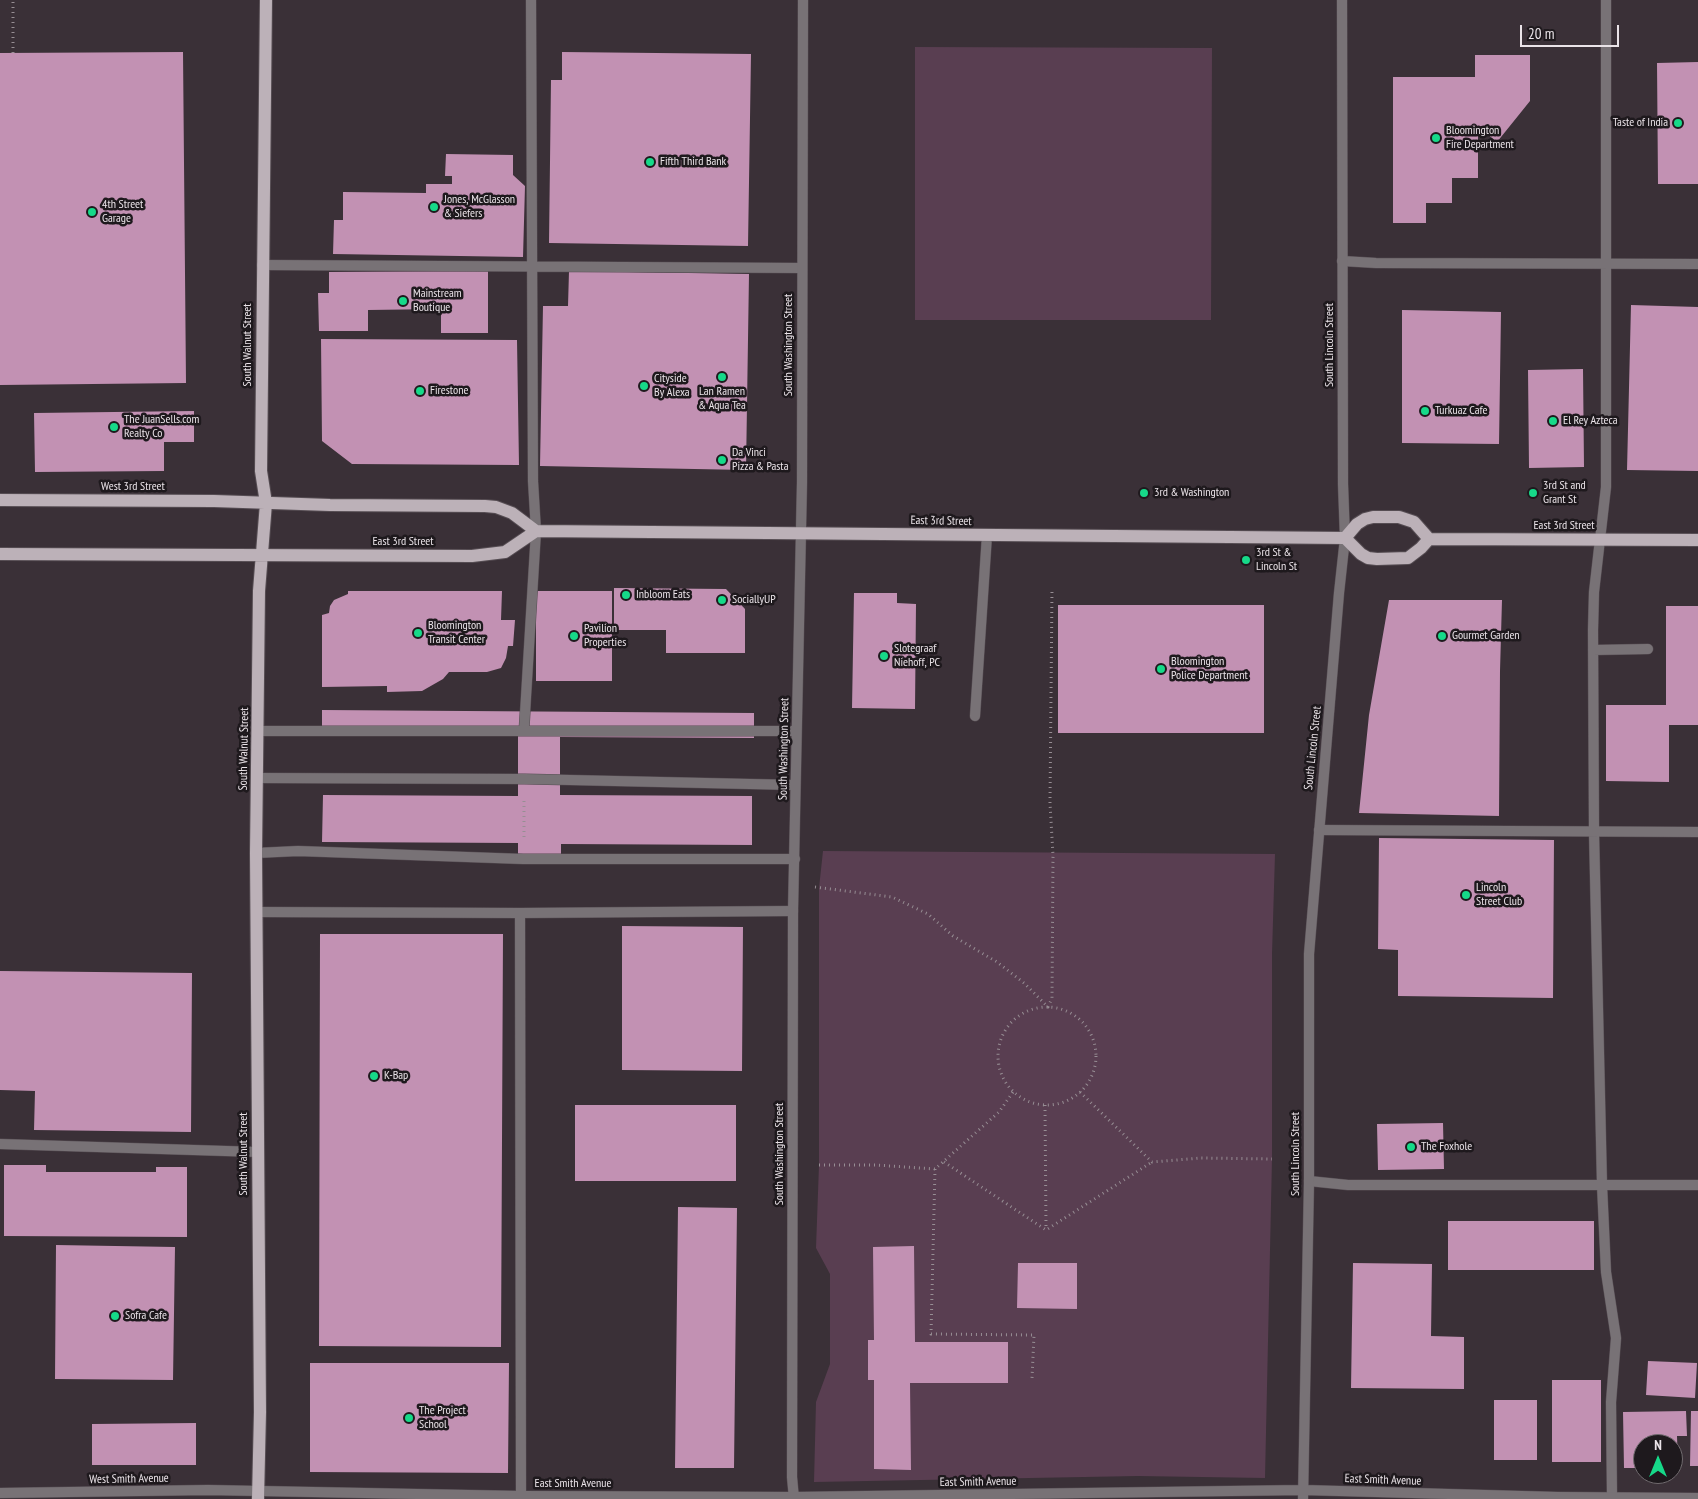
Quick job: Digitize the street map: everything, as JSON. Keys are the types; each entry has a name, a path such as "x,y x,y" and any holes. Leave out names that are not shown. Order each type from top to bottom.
{"main road":[{"name":"South Walnut Street","path":"258,1495 260,1412 256,852 260,591 266,503 261,471 266,0"},
{"name":"West 3rd Street","path":"0,500 266,503"},
{"path":"266,503 496,507 512,513 536,531"},
{"path":"1373,517 1400,517 1414,522 1429,538 1421,548 1408,558 1377,559 1368,558 1361,554 1345,538 1357,524 1365,519 1373,517"},
{"name":"East 3rd Street","path":"263,555 484,556 505,552 536,531 1345,538"},
{"name":"East 3rd Street","path":"1429,538 1698,540"},
{"path":"0,554 263,555"}],"street":[{"path":"524,730 536,531 533,481 530,0"},
{"name":"South Washington Street","path":"794,1498 792,1477 794,910 801,533 803,0"},
{"name":"South Lincoln Street","path":"1303,1494 1309,1181 1309,954 1345,538 1343,475 1342,0"},
{"path":"1606,0 1606,487 1594,592 1593,650 1594,832 1602,1185 1606,1272 1616,1338 1611,1402 1612,1498"},
{"path":"1342,261 1698,264"},
{"path":"262,265 802,268"},
{"path":"975,716 987,535"},
{"path":"1593,650 1648,649"},
{"path":"258,731 796,731"},
{"path":"257,778 525,779 795,785"},
{"path":"1319,830 1698,832"},
{"path":"256,852 298,851 524,859 795,859"},
{"path":"256,912 520,913 794,910"},
{"path":"520,913 521,1498"},
{"path":"0,1144 258,1152"},
{"path":"1309,1181 1348,1185 1698,1185"},
{"name":"West Smith Avenue","path":"0,1493 258,1495"},
{"name":"East Smith Avenue","path":"258,1495 521,1498 794,1498 1303,1494 1698,1498"}],"path":[{"path":"13,53 14,0"},
{"path":"1048,1007 1052,998 1053,855 1050,803 1052,589"},
{"path":"524,859 525,779"},
{"path":"795,885 892,897 928,914 953,936 997,962 1024,983 1048,1007"},
{"path":"1048,1007 1064,1010 1079,1018 1090,1031 1095,1047 1096,1063 1090,1079 1080,1092 1068,1101 1045,1105 1023,1099 1011,1090 1002,1077 998,1060 999,1044 1005,1029 1017,1017 1032,1009 1048,1007"},
{"path":"819,1165 876,1165 935,1169 999,1112 1013,1092 1011,1090"},
{"path":"1080,1092 1152,1162"},
{"path":"1045,1105 1046,1230"},
{"path":"1046,1230 1152,1162 1201,1158 1272,1159"},
{"path":"944,1162 1046,1230"},
{"path":"935,1169 932,1334 1034,1335 1032,1378"}],"shaded area":[{"path":"915,47 1212,48 1211,320 915,320"},
{"path":"823,851 1275,854 1272,954 1272,1159 1265,1478 1138,1476 814,1482 816,1402 830,1364 830,1274 816,1248 819,1165 819,888"}],"building":[{"name":"4th Street Garage","path":"183,52 186,383 0,385 0,53"},
{"name":"Fifth Third Bank","path":"562,52 751,54 748,246 549,243 551,80 562,80"},
{"name":"Bloomington Fire Department","path":"1475,55 1530,55 1530,101 1497,142 1486,133 1478,133 1478,178 1452,178 1452,203 1426,203 1426,223 1393,223 1393,77 1475,77"},
{"name":"Taste of India","path":"1698,62 1698,184 1658,184 1657,63"},
{"name":"Jones, McGlasson & Siefers","path":"446,154 513,155 513,175 525,186 523,257 333,254 334,220 343,220 343,192 426,193 426,184 452,184 452,176 445,176"},
{"name":"Mainstream Boutique","path":"488,271 488,333 441,333 441,309 368,310 368,331 319,331 318,293 329,293 329,272"},
{"name":"Cityside By Alexa","path":"569,271 749,274 746,470 540,466 543,306 568,306"},
{"path":"1631,305 1698,307 1698,471 1627,470"},
{"path":"1402,310 1501,312 1499,444 1402,443"},
{"name":"Firestone","path":"321,339 517,340 519,465 352,464 322,441"},
{"path":"1583,369 1584,467 1529,468 1528,370"},
{"name":"The JuanSells.com Realty Co","path":"194,411 194,442 164,442 164,471 35,472 34,413"},
{"path":"614,588 726,589 745,609 745,653 666,653 666,630 614,630"},
{"name":"Bloomington Transit Center","path":"348,591 502,591 501,620 515,620 513,646 508,646 506,658 501,668 487,672 449,672 443,679 422,691 387,692 387,686 322,687 322,615 329,613 330,606 334,600 348,594"},
{"name":"Pavilion Properties","path":"536,591 612,591 612,681 536,681"},
{"name":"Slotegraaf Niehoff, PC","path":"854,593 897,593 897,603 916,604 915,709 852,708"},
{"path":"1389,600 1502,600 1499,816 1359,813 1369,715"},
{"name":"Bloomington Police Department","path":"1058,605 1264,605 1264,733 1058,733"},
{"path":"1666,606 1698,606 1698,725 1669,725 1669,782 1606,781 1606,705 1666,705"},
{"path":"322,710 754,713 754,738 560,737 560,795 752,796 752,845 561,844 561,854 518,854 518,843 322,842 323,795 518,796 518,736 322,734"},
{"name":"Lincoln Street Club","path":"1379,838 1554,840 1553,998 1398,996 1398,950 1378,949"},
{"path":"622,926 743,927 742,1071 622,1070"},
{"path":"320,934 503,934 501,1347 319,1346"},
{"path":"0,971 192,973 191,1132 34,1130 35,1091 0,1090"},
{"path":"575,1105 736,1105 736,1181 575,1181"},
{"name":"The Foxhole","path":"1443,1123 1444,1169 1378,1170 1377,1124"},
{"path":"4,1165 46,1165 46,1172 156,1172 156,1167 187,1167 187,1237 4,1236"},
{"path":"678,1207 737,1208 734,1468 675,1468"},
{"path":"1448,1221 1594,1221 1594,1270 1448,1270"},
{"name":"Sofra Cafe","path":"56,1245 175,1247 173,1380 55,1379"},
{"path":"914,1246 915,1342 1008,1342 1008,1383 910,1383 911,1470 874,1469 874,1380 868,1380 868,1340 874,1340 873,1247"},
{"path":"1018,1263 1077,1263 1077,1309 1017,1308"},
{"path":"1353,1263 1432,1264 1431,1336 1464,1337 1464,1389 1351,1388"},
{"path":"1648,1361 1697,1363 1695,1398 1646,1395"},
{"name":"The Project School","path":"310,1363 509,1363 508,1473 310,1472"},
{"path":"1552,1380 1601,1380 1601,1462 1552,1462"},
{"path":"1494,1400 1537,1400 1537,1460 1494,1460"},
{"path":"1686,1411 1687,1436 1683,1436 1683,1434 1633,1434 1633,1468 1624,1468 1623,1412"},
{"path":"1691,1411 1698,1411 1698,1466 1690,1466"},
{"path":"196,1423 196,1465 92,1465 92,1424"}],"place":[{"name":"Taste of India","path":"1678,123"},
{"name":"Bloomington Fire Department","path":"1436,138"},
{"name":"Fifth Third Bank","path":"650,162"},
{"name":"Jones, McGlasson & Siefers","path":"434,207"},
{"name":"4th Street Garage","path":"92,212"},
{"name":"Mainstream Boutique","path":"403,301"},
{"name":"Lan Ramen & Aqua Tea","path":"722,377"},
{"name":"Cityside By Alexa","path":"644,386"},
{"name":"Firestone","path":"420,391"},
{"name":"Turkuaz Cafe","path":"1425,411"},
{"name":"El Rey Azteca","path":"1553,421"},
{"name":"The JuanSells.com Realty Co","path":"114,427"},
{"name":"Da Vinci Pizza & Pasta","path":"722,460"},
{"name":"3rd & Washington","path":"1144,493"},
{"name":"3rd St and Grant St","path":"1533,493"},
{"name":"3rd St & Lincoln St","path":"1246,560"},
{"name":"Inbloom Eats","path":"626,595"},
{"name":"SociallyUP","path":"722,600"},
{"name":"Bloomington Transit Center","path":"418,633"},
{"name":"Pavilion Properties","path":"574,636"},
{"name":"Gourmet Garden","path":"1442,636"},
{"name":"Slotegraaf Niehoff, PC","path":"884,656"},
{"name":"Bloomington Police Department","path":"1161,669"},
{"name":"Lincoln Street Club","path":"1466,895"},
{"name":"K-Bap","path":"374,1076"},
{"name":"The Foxhole","path":"1411,1147"},
{"name":"Sofra Cafe","path":"115,1316"},
{"name":"The Project School","path":"409,1418"}]}
